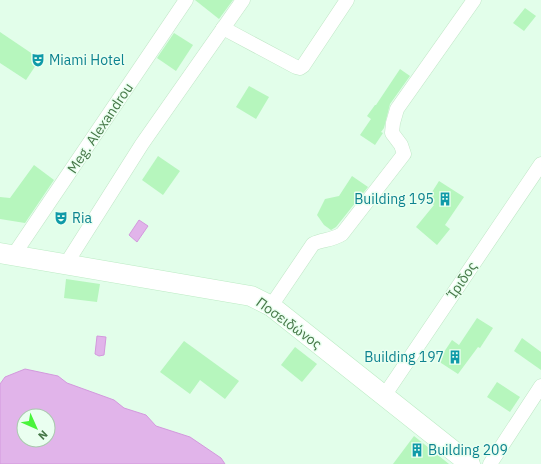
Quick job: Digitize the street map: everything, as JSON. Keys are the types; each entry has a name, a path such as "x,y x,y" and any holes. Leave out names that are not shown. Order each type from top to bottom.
{"street":[{"name":"Meg. Alexandrou","path":"7,255 186,0"},
{"path":"66,264 142,144 243,0"},
{"path":"223,28 300,68 303,66 347,0"},
{"path":"271,306 313,244 331,240 342,234 404,154 401,145 392,133 392,123 397,109 474,0"},
{"name":"Ίριδος","path":"384,396 541,164"},
{"name":"Ποσειδώνος","path":"7,255 251,296 271,306 470,464"},
{"path":"490,464 541,386"}],"shaded area":[{"path":"139,220 148,226 137,242 129,235"},
{"path":"97,336 106,337 104,355 99,356 95,354"},
{"path":"25,369 58,376 67,383 114,400 124,408 146,415 156,426 190,437 221,458 225,464 0,464 0,384 5,377"}],"building":[{"path":"195,0 233,0 219,19"},
{"path":"525,8 536,16 524,31 513,23"},
{"path":"0,32 40,59 26,80 0,63"},
{"path":"174,33 193,45 176,71 157,58"},
{"path":"400,69 410,76 390,104 384,128 381,132 383,133 375,145 360,135 371,119 367,116"},
{"path":"249,86 269,97 256,119 236,107"},
{"path":"158,156 180,171 163,195 142,180"},
{"path":"34,165 54,180 25,223 0,219 0,197 10,198"},
{"path":"352,176 368,187 336,227 331,230 324,225 317,215 325,199 339,196"},
{"path":"439,181 464,197 445,225 450,229 437,245 416,227 434,205 427,200"},
{"path":"66,279 100,284 97,302 64,298"},
{"path":"477,318 493,328 480,348 478,347 458,374 438,361 452,340 459,345"},
{"path":"522,338 541,352 541,370 514,351"},
{"path":"184,341 239,381 225,399 200,380 190,394 160,372"},
{"path":"295,347 317,364 302,382 281,365"},
{"path":"497,382 520,397 510,412 487,397"},
{"name":"Building 209","path":"414,436 449,464 393,464"}],"place":[{"name":"Miami Hotel","path":"38,60"},
{"name":"Building 195","path":"445,199"},
{"name":"Ria","path":"61,218"},
{"name":"Building 197","path":"455,357"},
{"name":"Building 209","path":"417,450"}]}
